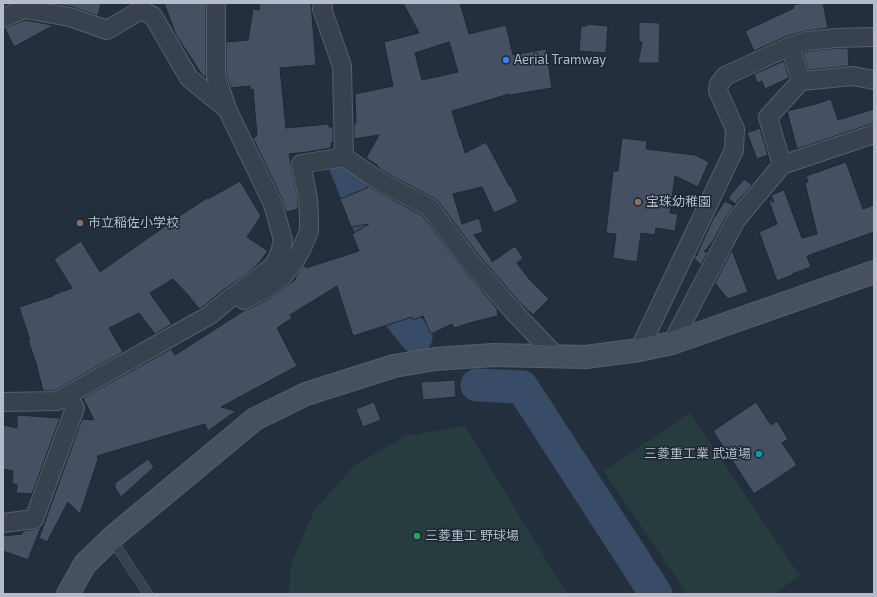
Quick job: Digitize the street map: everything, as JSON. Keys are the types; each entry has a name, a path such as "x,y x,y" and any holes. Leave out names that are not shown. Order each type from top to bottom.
{"street":[{"path":"210,315 274,266 280,253 283,240 274,204 227,109 216,76 216,3"},
{"path":"323,3 322,9 342,66 344,156"},
{"path":"3,18 26,6 70,17 107,30 141,10 153,16 189,78 227,109"},
{"path":"639,350 734,150 735,129 718,91 719,84 725,76 790,46 807,41 836,38 874,37"},
{"path":"790,46 801,81"},
{"path":"782,165 768,117 801,81 852,76 874,80"},
{"path":"672,343 736,220 782,165 874,134"},
{"path":"3,402 57,401 210,315 237,304 265,289 283,276 294,262 309,231 308,199 301,164 344,156 378,180 430,208 478,271 513,311 557,357"},
{"path":"68,594 85,564 111,538 255,419 306,394 394,366 435,359 493,355 586,357 639,350 672,343 874,272"},
{"path":"3,524 34,519 75,408 67,396"}],"lane":[{"path":"111,538 148,594"}],"green space":[{"path":"690,413 800,576 773,594 687,594 604,471"},
{"name":"三菱重工 野球場","path":"465,426 567,594 289,594 291,564 315,509 355,465 406,436"}],"building":[{"path":"55,3 101,3 98,16 73,7"},
{"path":"164,3 206,3 206,78 202,75 176,35"},
{"path":"260,3 311,3 316,65 280,68 286,128 329,124 329,127 333,127 333,143 331,143 331,148 289,154 298,200 298,209 286,212 282,199 253,138 257,136 253,89 250,90 250,86 231,88 226,74 226,42 248,40 253,9 259,10"},
{"path":"403,3 460,3 469,34 506,25 513,55 546,49 552,88 509,94 452,111 465,153 486,142 510,187 511,186 518,202 494,213 482,187 453,194 462,224 479,218 483,232 474,235 492,262 515,246 523,258 517,263 530,280 549,299 533,315 520,303 476,252 438,201 383,171 366,158 379,135 354,139 354,123 356,123 355,94 393,86 384,42 419,33","holes":["449,42 458,72 422,80 415,53"]},
{"path":"804,3 823,3 828,28 806,31 787,36 754,51 745,31 794,8 793,5"},
{"path":"25,20 52,26 14,47 5,28"},
{"path":"639,22 660,23 659,63 638,63 642,42 639,42"},
{"path":"587,24 608,26 606,53 579,51 581,26 587,26"},
{"path":"837,48 848,48 849,66 808,70 803,53"},
{"path":"784,61 789,78 765,89 762,81 757,83 754,74"},
{"path":"831,99 838,120 874,109 874,124 797,149 787,111"},
{"path":"760,128 768,155 757,159 747,133"},
{"path":"622,138 647,141 646,149 695,155 709,162 698,187 675,176 670,213 678,214 675,231 656,228 655,235 641,233 637,262 613,258 616,234 606,233 613,171 618,171"},
{"path":"846,162 863,209 874,205 874,232 807,256 811,267 777,281 759,232 777,224 768,198 774,203 771,195 784,190 802,238 817,234 805,183 808,182 806,176"},
{"path":"744,179 752,185 735,204 728,198"},
{"path":"240,181 261,216 247,237 268,251 258,264 246,275 223,290 199,309 173,279 150,293 172,324 155,334 139,313 109,328 123,352 54,391 43,391 28,340 30,340 19,307 72,288 54,259 81,241 100,272 207,198 208,199"},
{"path":"368,186 423,216 460,265 498,310 498,316 454,328 452,324 431,334 423,316 413,320 412,317 353,336 337,286 290,315 292,318 277,328 297,366 221,407 236,411 208,431 205,424 97,456 98,459 80,514 68,502 47,542 39,538 82,419 94,420 83,398 171,349 175,355 245,310 270,298 296,279 295,278 304,265 306,268 359,251 352,234 369,224 351,227 340,199 367,188"},
{"path":"725,201 734,206 727,215 713,241 704,252 708,251 701,265 694,258 698,255 697,254 713,219"},
{"path":"732,250 748,292 728,299 715,283"},
{"path":"455,380 456,397 423,400 421,382"},
{"path":"374,402 381,420 363,427 356,409"},
{"name":"三菱重工業 武道場","path":"756,402 771,425 777,421 788,439 782,443 797,465 754,494 713,431"},
{"path":"17,415 60,418 32,494 16,493 17,484 12,484 13,471 3,469 3,425 17,428"},
{"path":"148,459 154,467 121,497 115,488 115,483"},
{"path":"41,527 28,560 3,551 3,536 22,534 23,531"}],"waterway":[{"path":"346,167 373,234"},
{"path":"387,279 395,311 416,337"},
{"path":"477,385 522,387 656,594"}],"place":[{"name":"Aerial Tramway","path":"506,60"},
{"name":"宝珠幼稚園","path":"638,202"},
{"name":"市立稲佐小学校","path":"80,223"},
{"name":"三菱重工業 武道場","path":"759,454"},
{"name":"三菱重工 野球場","path":"417,536"}]}
